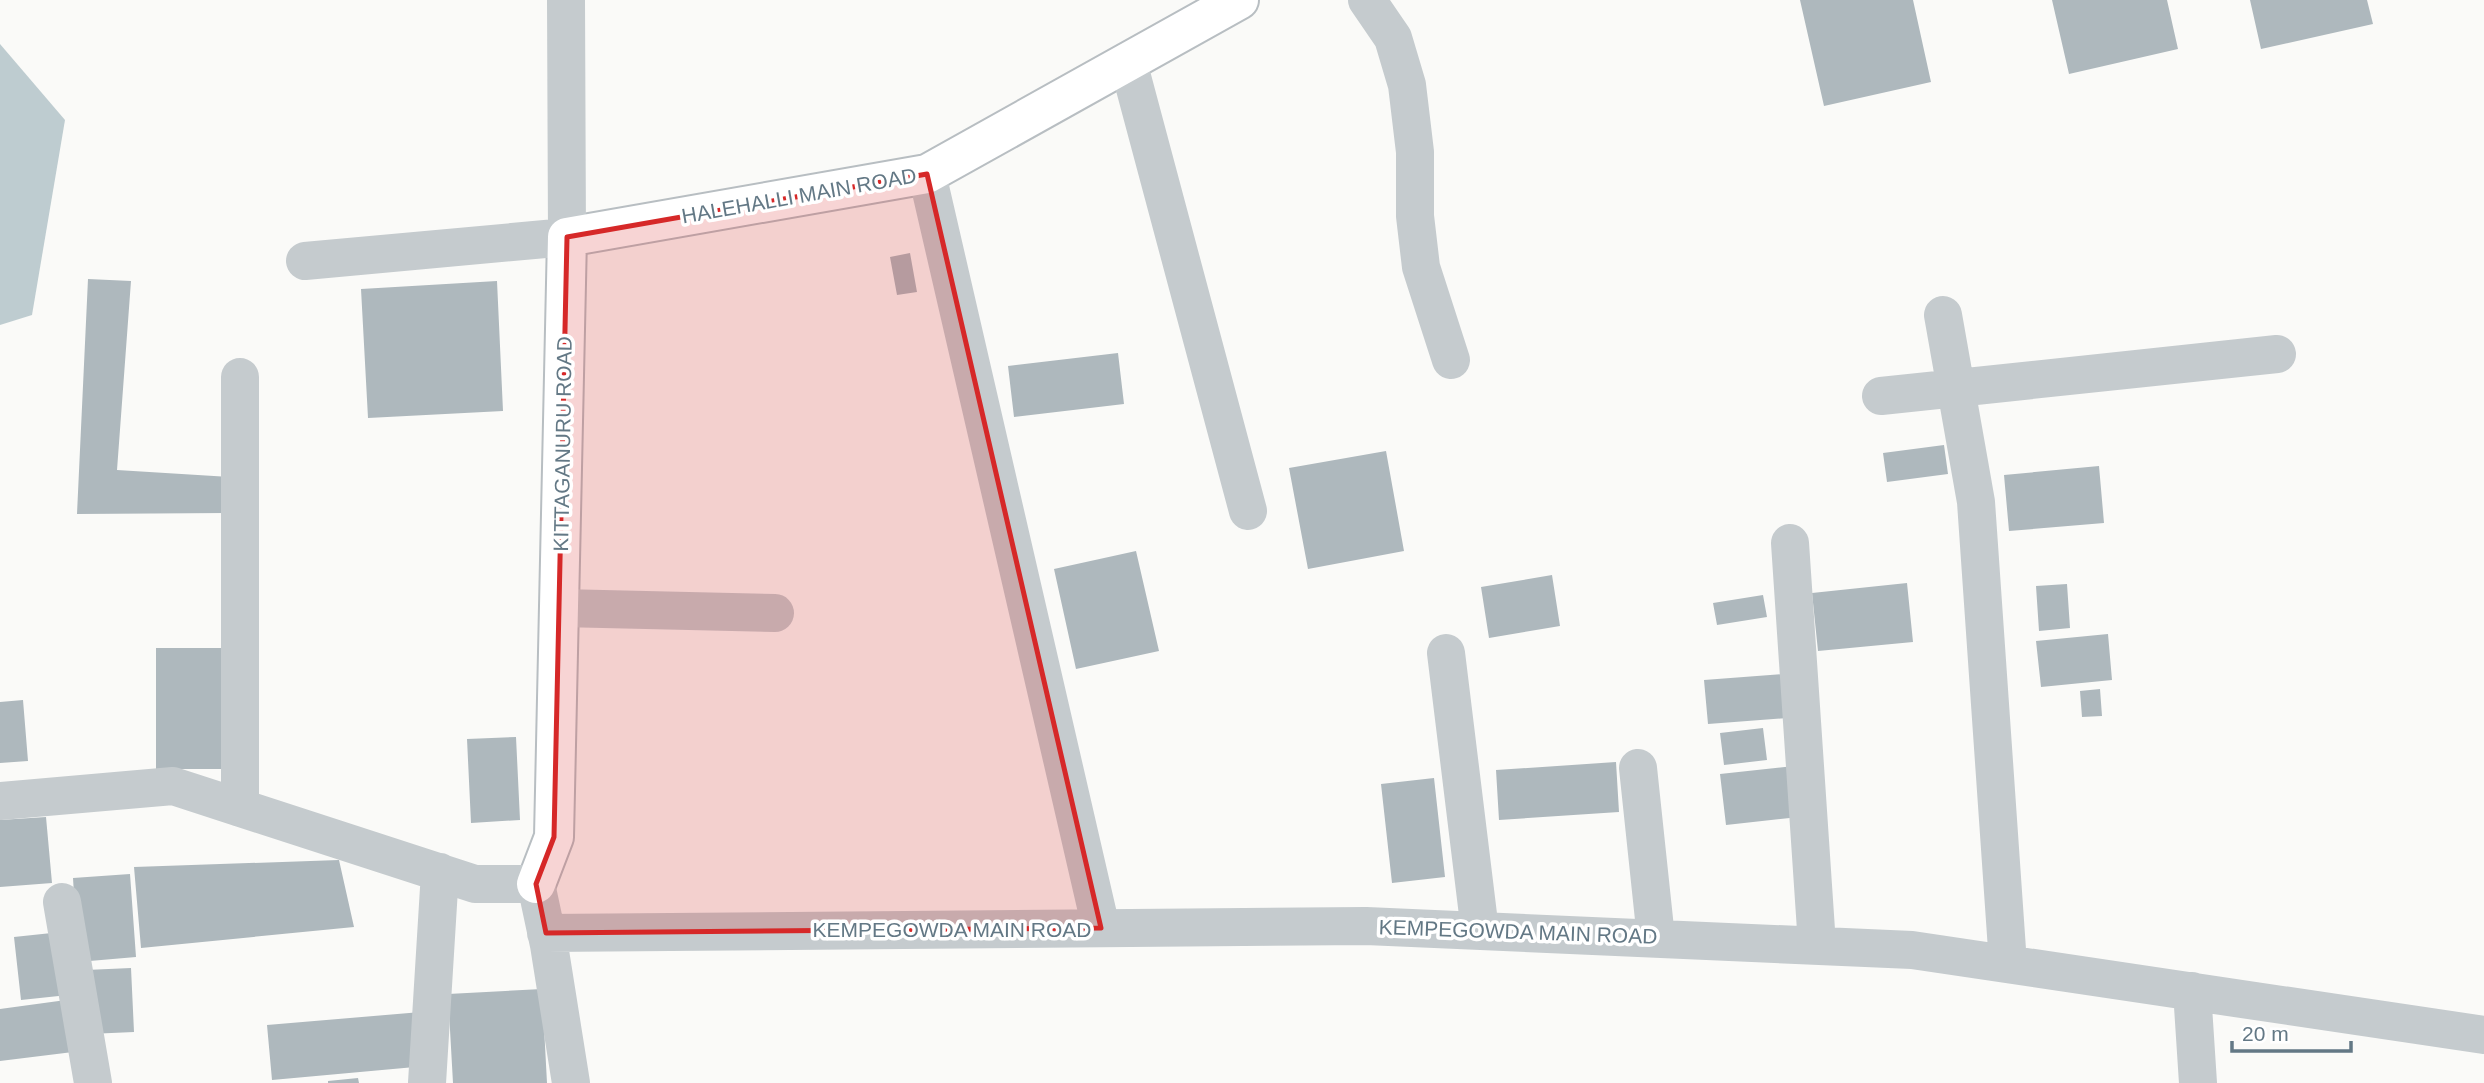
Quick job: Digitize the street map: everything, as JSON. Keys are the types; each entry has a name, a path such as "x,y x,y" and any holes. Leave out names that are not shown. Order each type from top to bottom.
{"main road":[{"name":"HALEHALLI MAIN ROAD","path":"567,237 927,174 1239,0"},
{"name":"KITTAGANURU ROAD","path":"536,884 554,837 567,237"}],"street":[{"name":"KITTAGANURU ROAD","path":"566,0 567,237"},
{"path":"1367,0 1393,38 1407,85 1415,152 1415,216 1421,267 1451,360"},
{"path":"1128,62 1248,511"},
{"path":"927,174 1101,929"},
{"path":"304,261 567,237"},
{"path":"1943,315 1976,502 2008,964"},
{"path":"1881,396 2277,354"},
{"path":"240,377 240,808"},
{"path":"1790,543 1817,945"},
{"path":"559,608 775,613"},
{"path":"1446,653 1480,931"},
{"path":"1638,768 1656,938"},
{"path":"0,801 173,786 475,884 536,884 571,1083"},
{"path":"427,1083 440,872"},
{"path":"62,902 93,1083"},
{"name":"KEMPEGOWDA MAIN ROAD","path":"546,933 1366,926 1817,945 1912,950 2484,1035"},
{"path":"2192,991 2198,1083"}],"highlighted area":[{"path":"927,174 1101,928 546,933 536,884 554,837 567,237"}],"shaded area":[{"path":"0,44 65,120 32,315 0,325"}],"building":[{"path":"1800,0 1913,0 1931,82 1824,106"},
{"path":"2052,0 2167,0 2178,49 2069,74"},
{"path":"2250,0 2367,0 2373,24 2261,49"},
{"path":"910,253 917,292 897,295 890,257"},
{"path":"88,279 131,281 117,470 230,477 227,513 77,514"},
{"path":"497,281 503,411 368,418 361,289"},
{"path":"1118,353 1124,404 1014,417 1008,366"},
{"path":"1944,445 1948,474 1887,482 1883,453"},
{"path":"1386,451 1404,551 1308,569 1289,468"},
{"path":"2099,466 2104,523 2009,531 2004,475"},
{"path":"1136,551 1159,651 1076,669 1054,569"},
{"path":"1552,575 1560,626 1489,638 1481,587"},
{"path":"1907,583 1913,642 1818,651 1812,593"},
{"path":"2067,584 2070,628 2039,631 2036,586"},
{"path":"1763,595 1767,617 1717,625 1713,603"},
{"path":"2108,634 2112,680 2041,687 2036,641"},
{"path":"156,648 231,648 230,769 156,769"},
{"path":"1784,674 1787,718 1708,724 1704,680"},
{"path":"2100,689 2102,716 2082,717 2080,691"},
{"path":"23,700 28,761 0,763 0,702"},
{"path":"1763,728 1767,760 1724,765 1720,733"},
{"path":"516,737 520,820 471,823 467,739"},
{"path":"1616,762 1619,812 1499,820 1496,770"},
{"path":"1794,766 1799,817 1726,825 1720,774"},
{"path":"1434,778 1445,877 1392,883 1381,784"},
{"path":"46,817 52,883 0,887 0,820"},
{"path":"339,860 354,927 141,948 134,867"},
{"path":"130,874 136,957 78,962 73,878"},
{"path":"61,932 68,995 21,1000 14,937"},
{"path":"131,968 134,1032 89,1034 86,970"},
{"path":"542,989 547,1083 453,1083 448,994"},
{"path":"66,1000 73,1052 0,1061 0,1009"},
{"path":"421,1012 426,1066 272,1080 267,1025"},
{"path":"358,1078 359,1083 328,1083 328,1081"}]}
